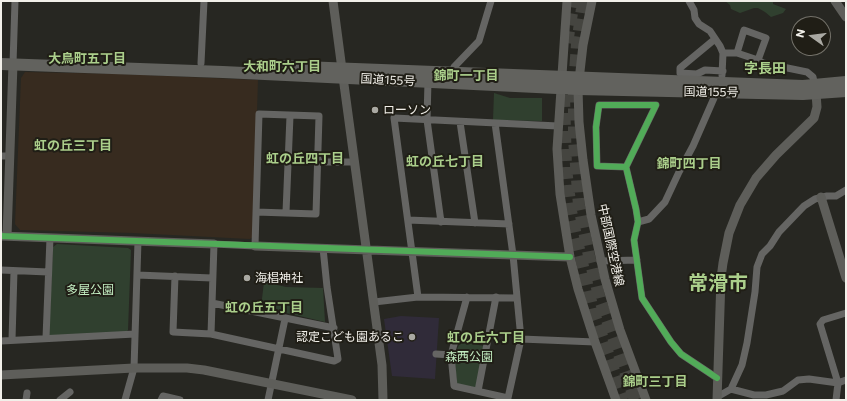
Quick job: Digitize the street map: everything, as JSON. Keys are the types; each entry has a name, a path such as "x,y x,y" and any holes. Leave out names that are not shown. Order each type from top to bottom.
{"highway":[{"name":"国道155号","path":"7,60 201,63 342,73 470,85 579,83 708,92 816,89 846,91"},
{"name":"国道155号","path":"7,60 183,70 342,73 452,72 561,83"},
{"name":"国道155号","path":"816,89 846,82"}],"street":[{"path":"15,1 7,60 4,236 570,257"},
{"path":"201,63 204,1"},
{"path":"333,1 382,365 383,400"},
{"path":"452,72 454,67 479,41 491,1"},
{"path":"567,1 558,126 558,172 564,224 578,289 616,400"},
{"name":"中部国際空港線","path":"592,1 583,45 579,83 580,134 583,160 591,215 600,260 620,330 646,400"},
{"path":"689,1 694,10 695,18 699,24 710,32 715,39 723,53 722,74 705,70 696,74 680,73 680,68 715,39"},
{"path":"835,1 846,17"},
{"path":"737,53 744,30 766,38 758,60"},
{"path":"717,399 721,278 729,232 740,205 756,178 776,155 814,118 817,107 816,89 813,77 807,72 763,63 737,53 723,53"},
{"path":"428,82 427,120 441,222"},
{"path":"638,222 649,219 665,202 679,172 694,146 714,98"},
{"path":"626,167 597,166 596,127 599,104 656,105 626,167 638,222 634,240 642,298 671,342 681,354 717,378"},
{"path":"255,246 256,212 259,114 319,116 316,214 256,212"},
{"path":"286,212 290,116"},
{"path":"418,297 394,118 558,126"},
{"path":"460,122 475,223"},
{"path":"467,297 451,355 454,386 508,399 521,339 513,255 495,123"},
{"path":"318,162 355,162"},
{"path":"717,399 731,389 742,365 747,344 758,260 779,232 804,206 815,199 827,196 836,196 846,190"},
{"path":"821,197 846,278"},
{"path":"408,220 509,224"},
{"path":"46,338 50,238"},
{"path":"125,400 134,368 138,241"},
{"path":"211,334 214,244"},
{"path":"175,276 173,332 211,334 334,361 338,359 327,287 323,248"},
{"path":"600,260 637,260"},
{"path":"1,270 48,272"},
{"path":"12,340 14,271"},
{"path":"137,275 212,278"},
{"path":"374,302 418,297 517,298"},
{"path":"478,391 496,297"},
{"path":"212,304 334,328"},
{"path":"836,400 838,383 820,324 823,320 846,312"},
{"path":"268,400 285,318"},
{"path":"1,341 134,334"},
{"path":"521,339 595,342"},
{"path":"436,354 451,355"},
{"path":"1,375 134,368 187,368 204,370 352,400"},
{"path":"731,389 754,395 766,395 783,391 798,380 809,379 838,383 846,380"},
{"path":"60,400 70,392"},
{"path":"161,400 163,396 180,400"}],"shaded area":[{"path":"25,72 121,74 258,80 253,237 250,239 133,233 20,230 15,224 21,78"},
{"name":"認定こども園あるこ","path":"401,316 439,318 435,379 392,376 384,319"}],"green space":[{"path":"725,1 773,1 773,4 786,9 783,13 771,17 758,8 740,13 731,9 730,5"},
{"path":"494,93 510,98 542,98 542,121 493,120"},
{"name":"多屋公園","path":"57,244 128,248 131,250 128,330 126,332 51,336 49,334 53,247"},
{"path":"264,282 286,287 323,288 325,322 261,307"},
{"name":"森西公園","path":"464,342 484,346 477,388 457,384 454,356 459,345"}],"tunnel":[{"path":"567,43 574,1"},
{"path":"583,1 577,44 574,85 574,139 579,206 600,300 635,400"},
{"path":"564,95 566,168 571,211 593,310 624,400"}],"cycle path":[{"path":"626,167 597,166 596,127 599,105 656,105 626,167 638,222 634,240 642,298 671,342 681,354 717,378"},
{"path":"1,236 570,257"}],"place":[{"name":"ローソン","path":"375,110"},
{"name":"海椙神社","path":"247,278"},
{"name":"認定こども園あるこ","path":"412,337"}],"district":[{"name":"大鳥町五丁目","path":"87,59"},
{"name":"大和町六丁目","path":"282,67"},
{"name":"字長田","path":"765,68"},
{"name":"錦町一丁目","path":"466,76"},
{"name":"虹の丘三丁目","path":"73,146"},
{"name":"虹の丘四丁目","path":"305,159"},
{"name":"虹の丘七丁目","path":"445,162"},
{"name":"錦町四丁目","path":"689,164"},
{"name":"常滑市","path":"718,283"},
{"name":"虹の丘五丁目","path":"264,308"},
{"name":"虹の丘六丁目","path":"486,338"},
{"name":"錦町三丁目","path":"655,382"}]}
